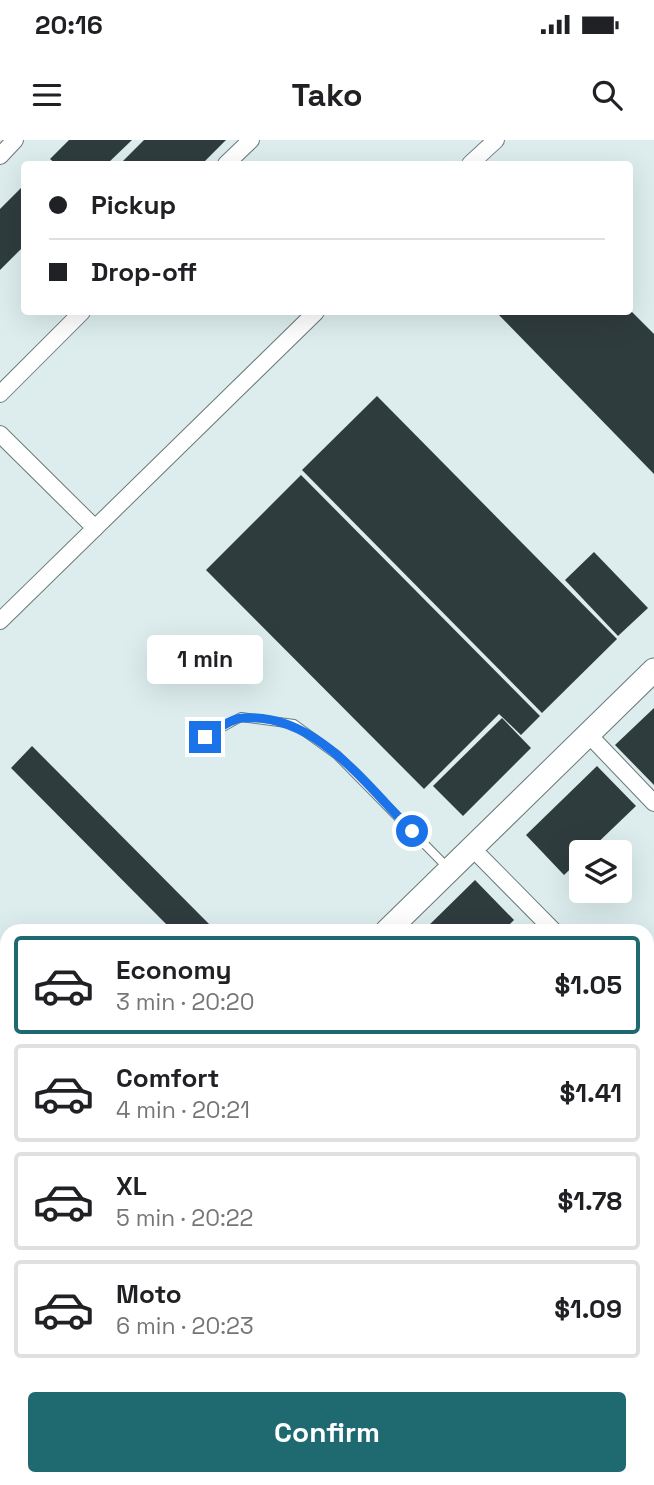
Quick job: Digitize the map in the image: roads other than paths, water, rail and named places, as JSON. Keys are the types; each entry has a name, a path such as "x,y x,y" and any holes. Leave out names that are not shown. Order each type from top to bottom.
{"street":[{"path":"0,156 15,140"},
{"path":"229,161 251,140"},
{"path":"473,161 496,140"},
{"path":"0,394 79,315"},
{"path":"0,621 313,315"},
{"path":"0,434 95,528"},
{"path":"394,924 654,670"},
{"path":"588,734 654,803"},
{"path":"472,848 547,924"}],"lane":[{"path":"205,737 241,717 294,724 337,755 449,869"}]}
